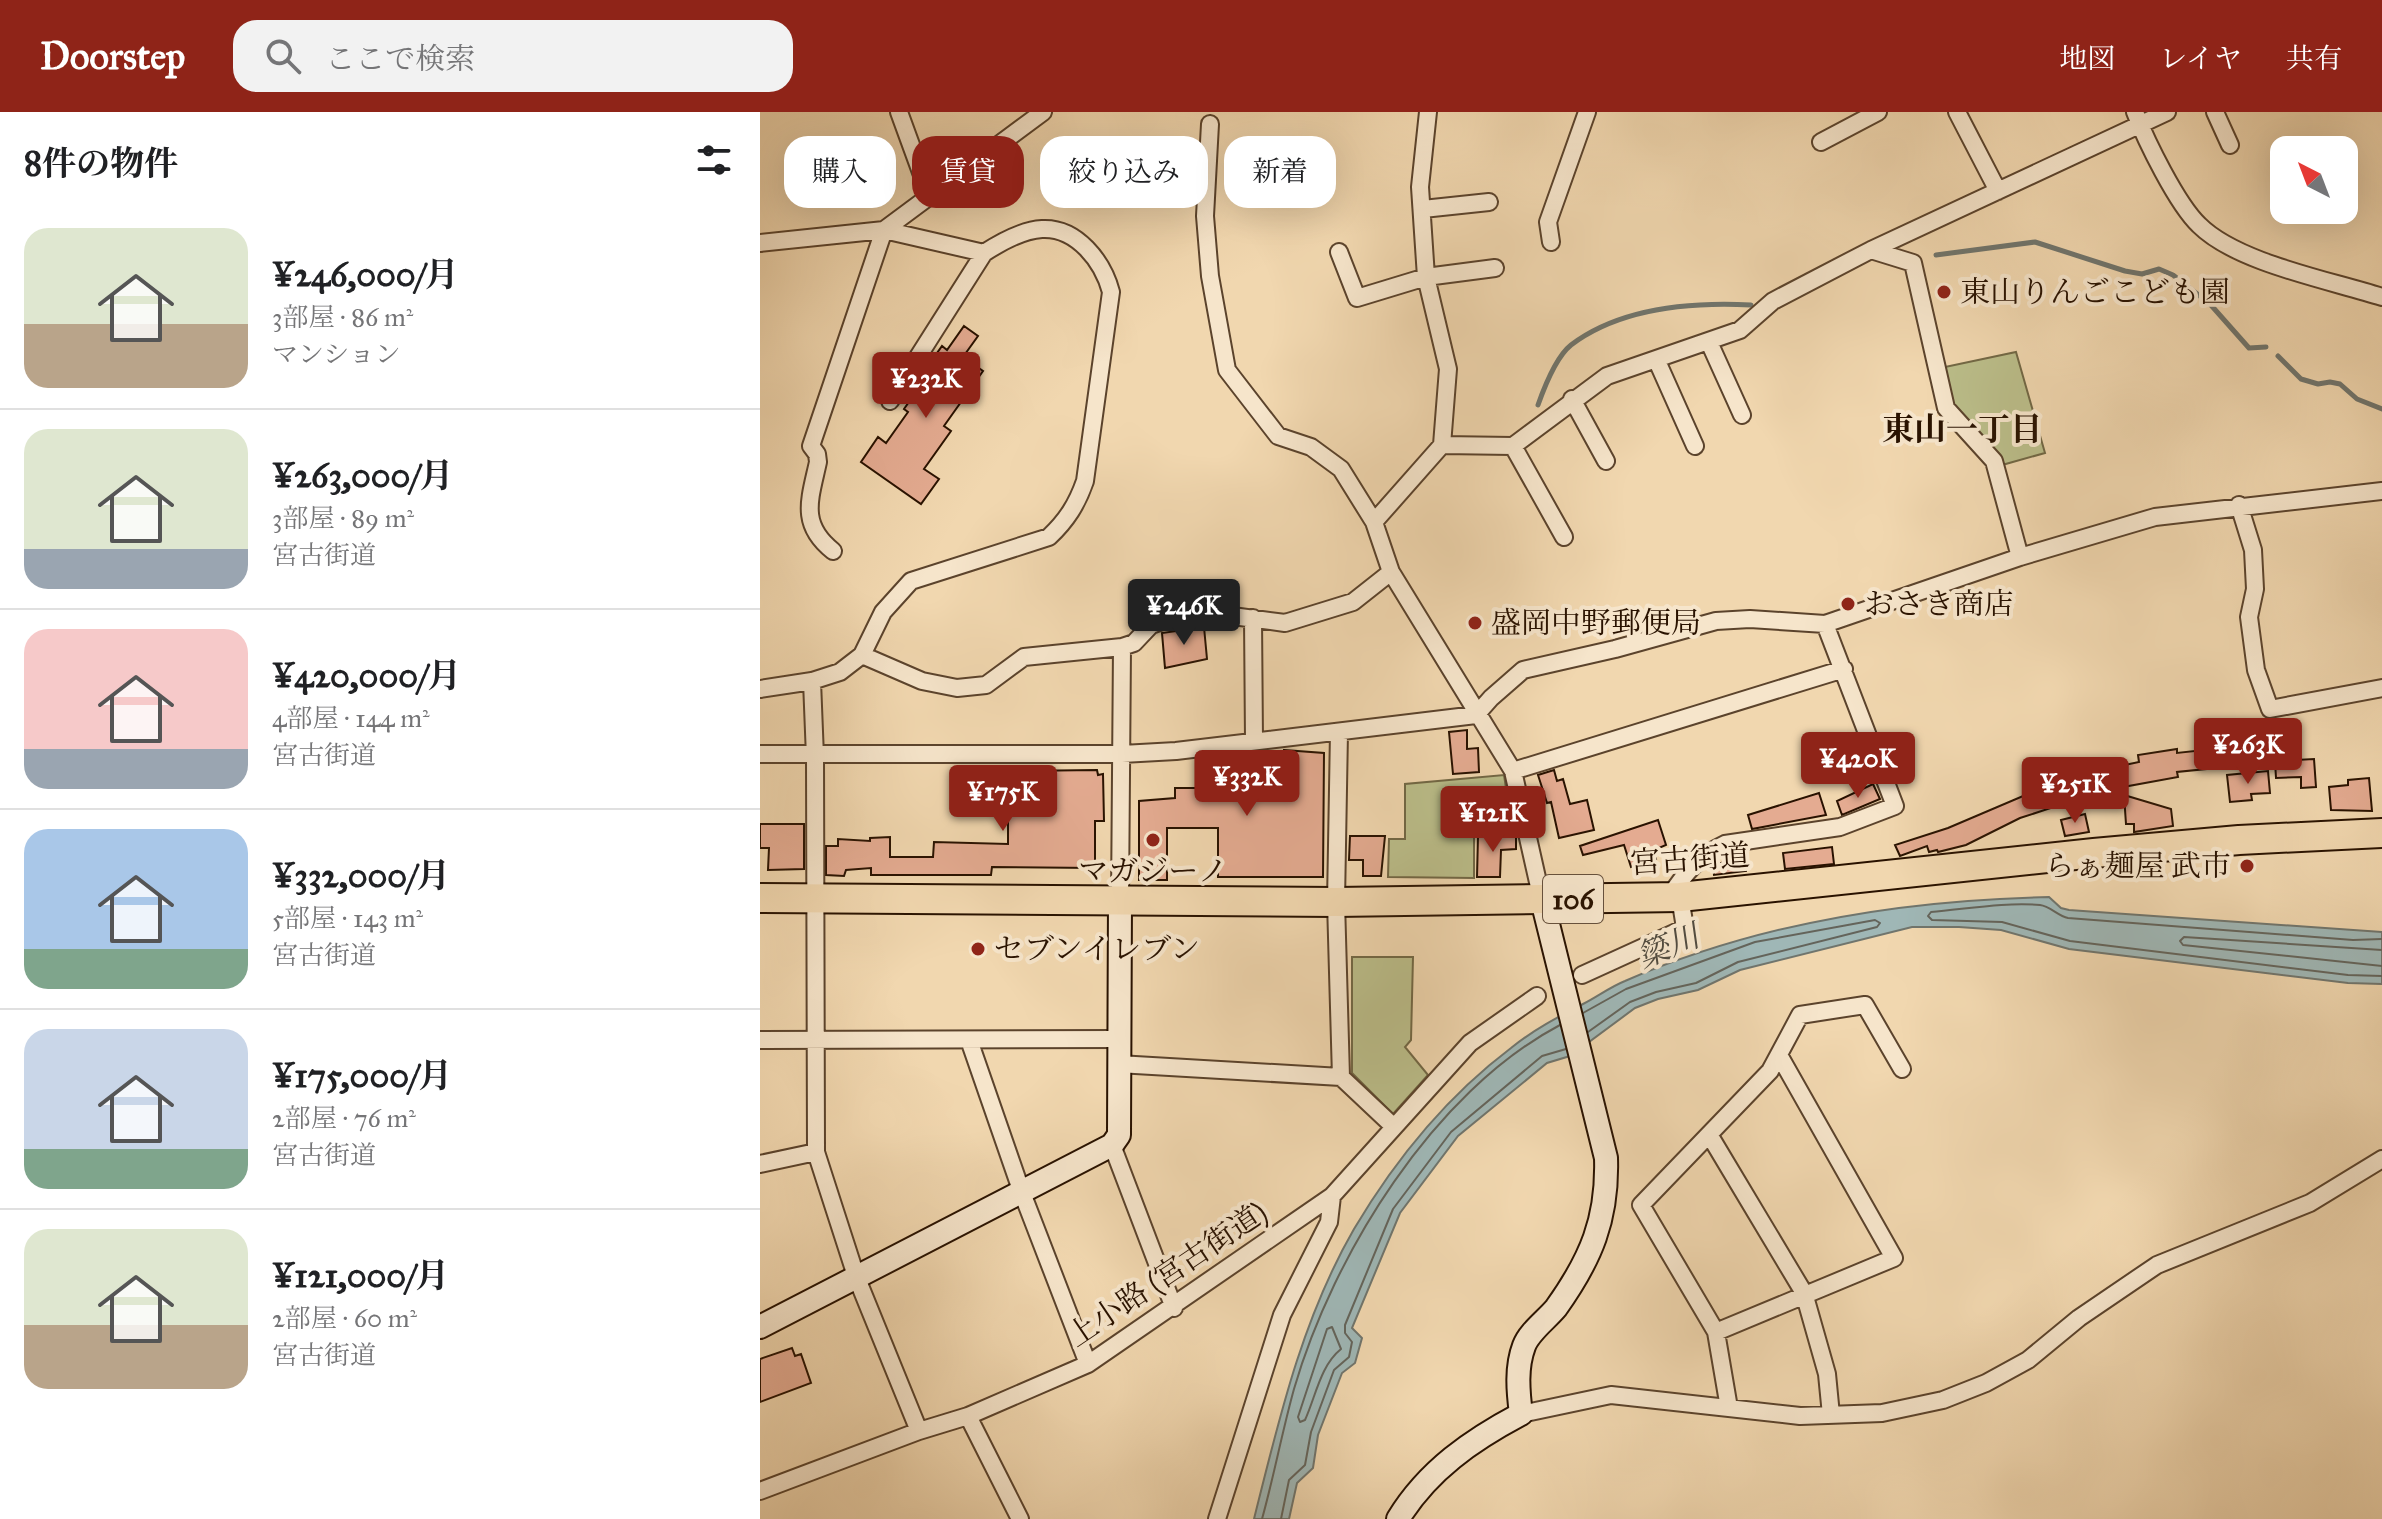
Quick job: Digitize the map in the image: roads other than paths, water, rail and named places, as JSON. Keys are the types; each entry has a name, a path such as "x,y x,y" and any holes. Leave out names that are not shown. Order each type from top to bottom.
{"highway":[{"name":"宮古街道","path":"760,898 1336,902 1675,897 2108,851 2382,833"}],"street":[{"path":"899,112 912,148"},
{"path":"1011,136 1043,112"},
{"path":"1374,522 1442,445 1448,369 1426,277 1420,187 1428,112"},
{"path":"1551,242 1548,222 1587,112"},
{"path":"1821,142 1878,112"},
{"path":"1957,112 1998,191"},
{"path":"1442,445 1513,446 1572,399 1607,376 1740,330 1773,301 1871,250 1998,191 2137,118 2167,112"},
{"path":"2215,112 2230,145"},
{"path":"2137,118 2198,225 2224,244 2245,256 2382,297"},
{"path":"1210,124 1205,216 1210,276 1227,370 1278,436 1311,447 1341,469 1374,522 1391,572 1513,771 1593,1100 1606,1158 1607,1195 1596,1236 1579,1272 1555,1309 1524,1343 1518,1381 1521,1414"},
{"path":"1423,209 1489,202"},
{"path":"833,551 815,535 808,511 818,462 811,446 884,230 915,208"},
{"path":"760,689 812,681 840,672 862,655 883,612 911,581 1049,537 1077,506 1085,481 1111,308 1106,274 1081,242 1060,232 1041,229 1006,239 984,253 890,401"},
{"path":"760,243 884,230 984,253"},
{"path":"1871,250 1913,263 1946,408 1994,461 2020,557"},
{"path":"1339,252 1357,298 1426,277 1495,268"},
{"path":"1709,342 1742,415"},
{"path":"1657,361 1695,446"},
{"path":"1572,399 1606,461"},
{"path":"1513,446 1564,537"},
{"path":"760,754 815,757 1122,754 1476,715 1523,670 1716,621 1750,619 1825,624 2020,557 2155,517 2382,491"},
{"path":"2239,505 2253,550 2255,589 2249,617 2256,670 2270,709 2382,688"},
{"path":"862,655 922,681 957,688 986,685 1024,657 1122,647 1134,643 1151,625 1173,617 1253,618 1285,623 1353,602 1391,572"},
{"path":"1253,618 1254,741"},
{"path":"1582,975 1685,928 1675,897 1688,869 1710,851 1725,844 1840,827 1895,806 1825,624"},
{"path":"760,1327 1112,1145 1119,1135 1122,647"},
{"path":"1513,771 1844,669"},
{"path":"812,681 816,1152 856,1276 919,1431"},
{"path":"1339,732 1336,902 1341,1077"},
{"name":"上小路 (宮古街道)","path":"760,1491 919,1431 968,1416 1088,1364 1174,1308 1332,1196 1470,1043 1537,996"},
{"path":"1729,1408 1716,1332 1641,1205 1770,1071 1800,1015 1865,1005 1902,1069"},
{"path":"760,1040 1118,1039"},
{"path":"969,1040 1021,1190 1088,1364"},
{"path":"1716,1332 1894,1258 1779,1055"},
{"path":"1118,1064 1341,1077 1393,1126"},
{"path":"1710,1136 1804,1293 1827,1374 1831,1415"},
{"path":"1112,1145 1174,1308"},
{"path":"760,1164 816,1152"},
{"path":"1398,1519 1436,1470 1474,1439 1521,1414 1611,1395 1800,1416 1882,1413 1943,1400 1986,1383 2028,1360 2079,1318 2157,1265 2310,1203 2382,1159"},
{"path":"1217,1519 1282,1315 1329,1222 1332,1196"},
{"path":"968,1416 1020,1519"}],"water":[{"path":"2049,897 2061,908 2069,910 2382,932 2382,984 2348,983 2069,949 2001,930 1912,927 1740,970 1698,990 1635,1008 1570,1056 1547,1063 1458,1136 1400,1213 1352,1328 1362,1338 1355,1363 1342,1373 1318,1435 1313,1468 1297,1483 1289,1519 1254,1519 1306,1334 1354,1229 1387,1178 1424,1131 1465,1087 1511,1048 1546,1024 1619,983 1727,944 1832,918 1886,910 1940,903"}],"waterway":[{"path":"1936,255 2035,242 2125,271 2142,274 2159,269 2173,275 2210,304 2249,348 2266,347"},
{"path":"1538,405 1560,357 1571,345 1590,333 1634,315 1657,310 1705,305 1751,305"},
{"path":"2278,356 2301,379 2318,384 2340,384 2357,399 2382,409"}],"place":[{"name":"東山りんごこども園","path":"1944,292"},
{"name":"おさき商店","path":"1848,604"},
{"name":"盛岡中野郵便局","path":"1475,623"},
{"name":"マガジーノ","path":"1153,840"},
{"name":"らぁ麺屋 武市","path":"2247,866"},
{"name":"セブンイレブン","path":"978,949"}],"district":[{"name":"東山一丁目","path":"1962,429"}],"water label":[{"name":"簗川","path":"1668,946"}]}
